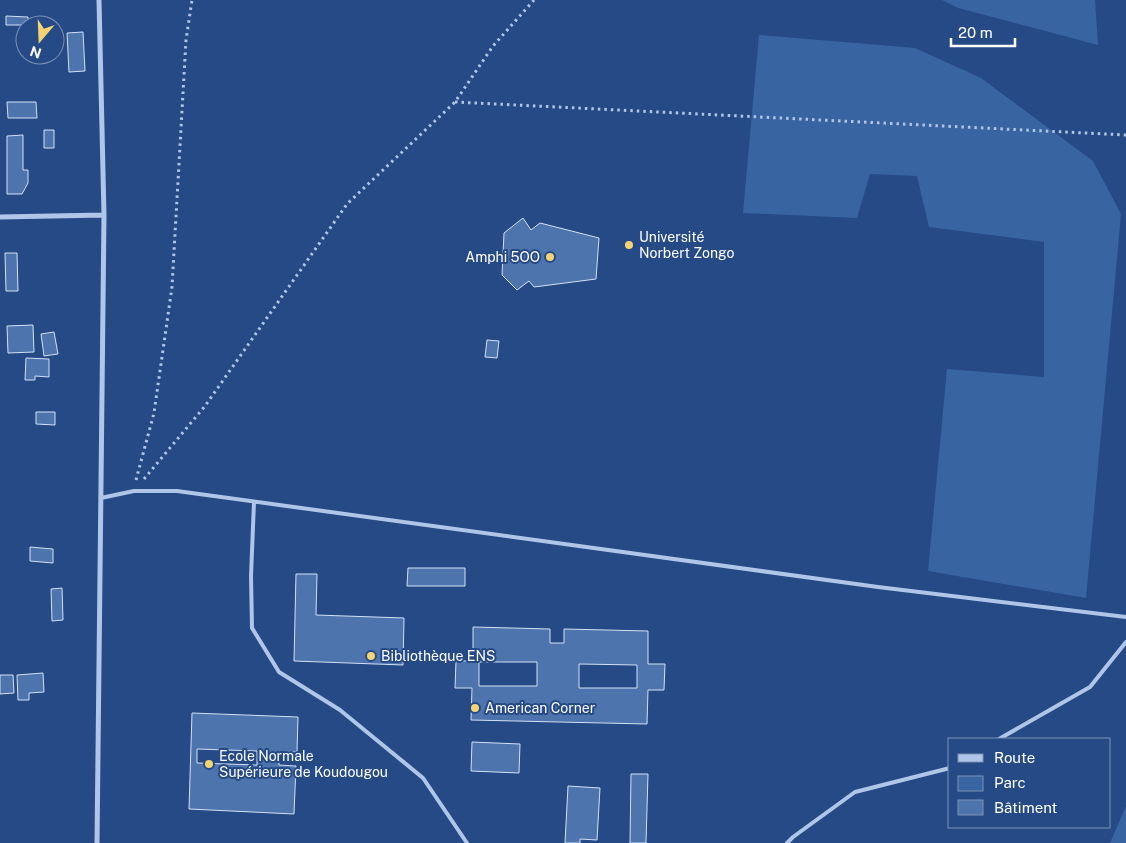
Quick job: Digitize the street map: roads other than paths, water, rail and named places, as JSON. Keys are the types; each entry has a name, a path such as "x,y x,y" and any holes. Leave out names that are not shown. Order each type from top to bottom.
{"street":[{"path":"97,843 104,215 99,0"},
{"path":"0,217 104,215"}],"lane":[{"path":"101,498 134,491 177,491 868,586 1126,616"},
{"path":"254,502 250,576 252,628 279,672 340,710 423,778 467,843"},
{"path":"1001,738 1090,687 1126,642"},
{"path":"787,843 855,792 948,769"}],"place":[{"name":"Université Norbert Zongo","path":"629,245"},
{"name":"Amphi 5OO","path":"550,257"},
{"name":"Bibliothèque ENS","path":"371,656"},
{"name":"American Corner","path":"475,708"},
{"name":"Ecole Normale Supérieure de Koudougou","path":"209,764"}]}
